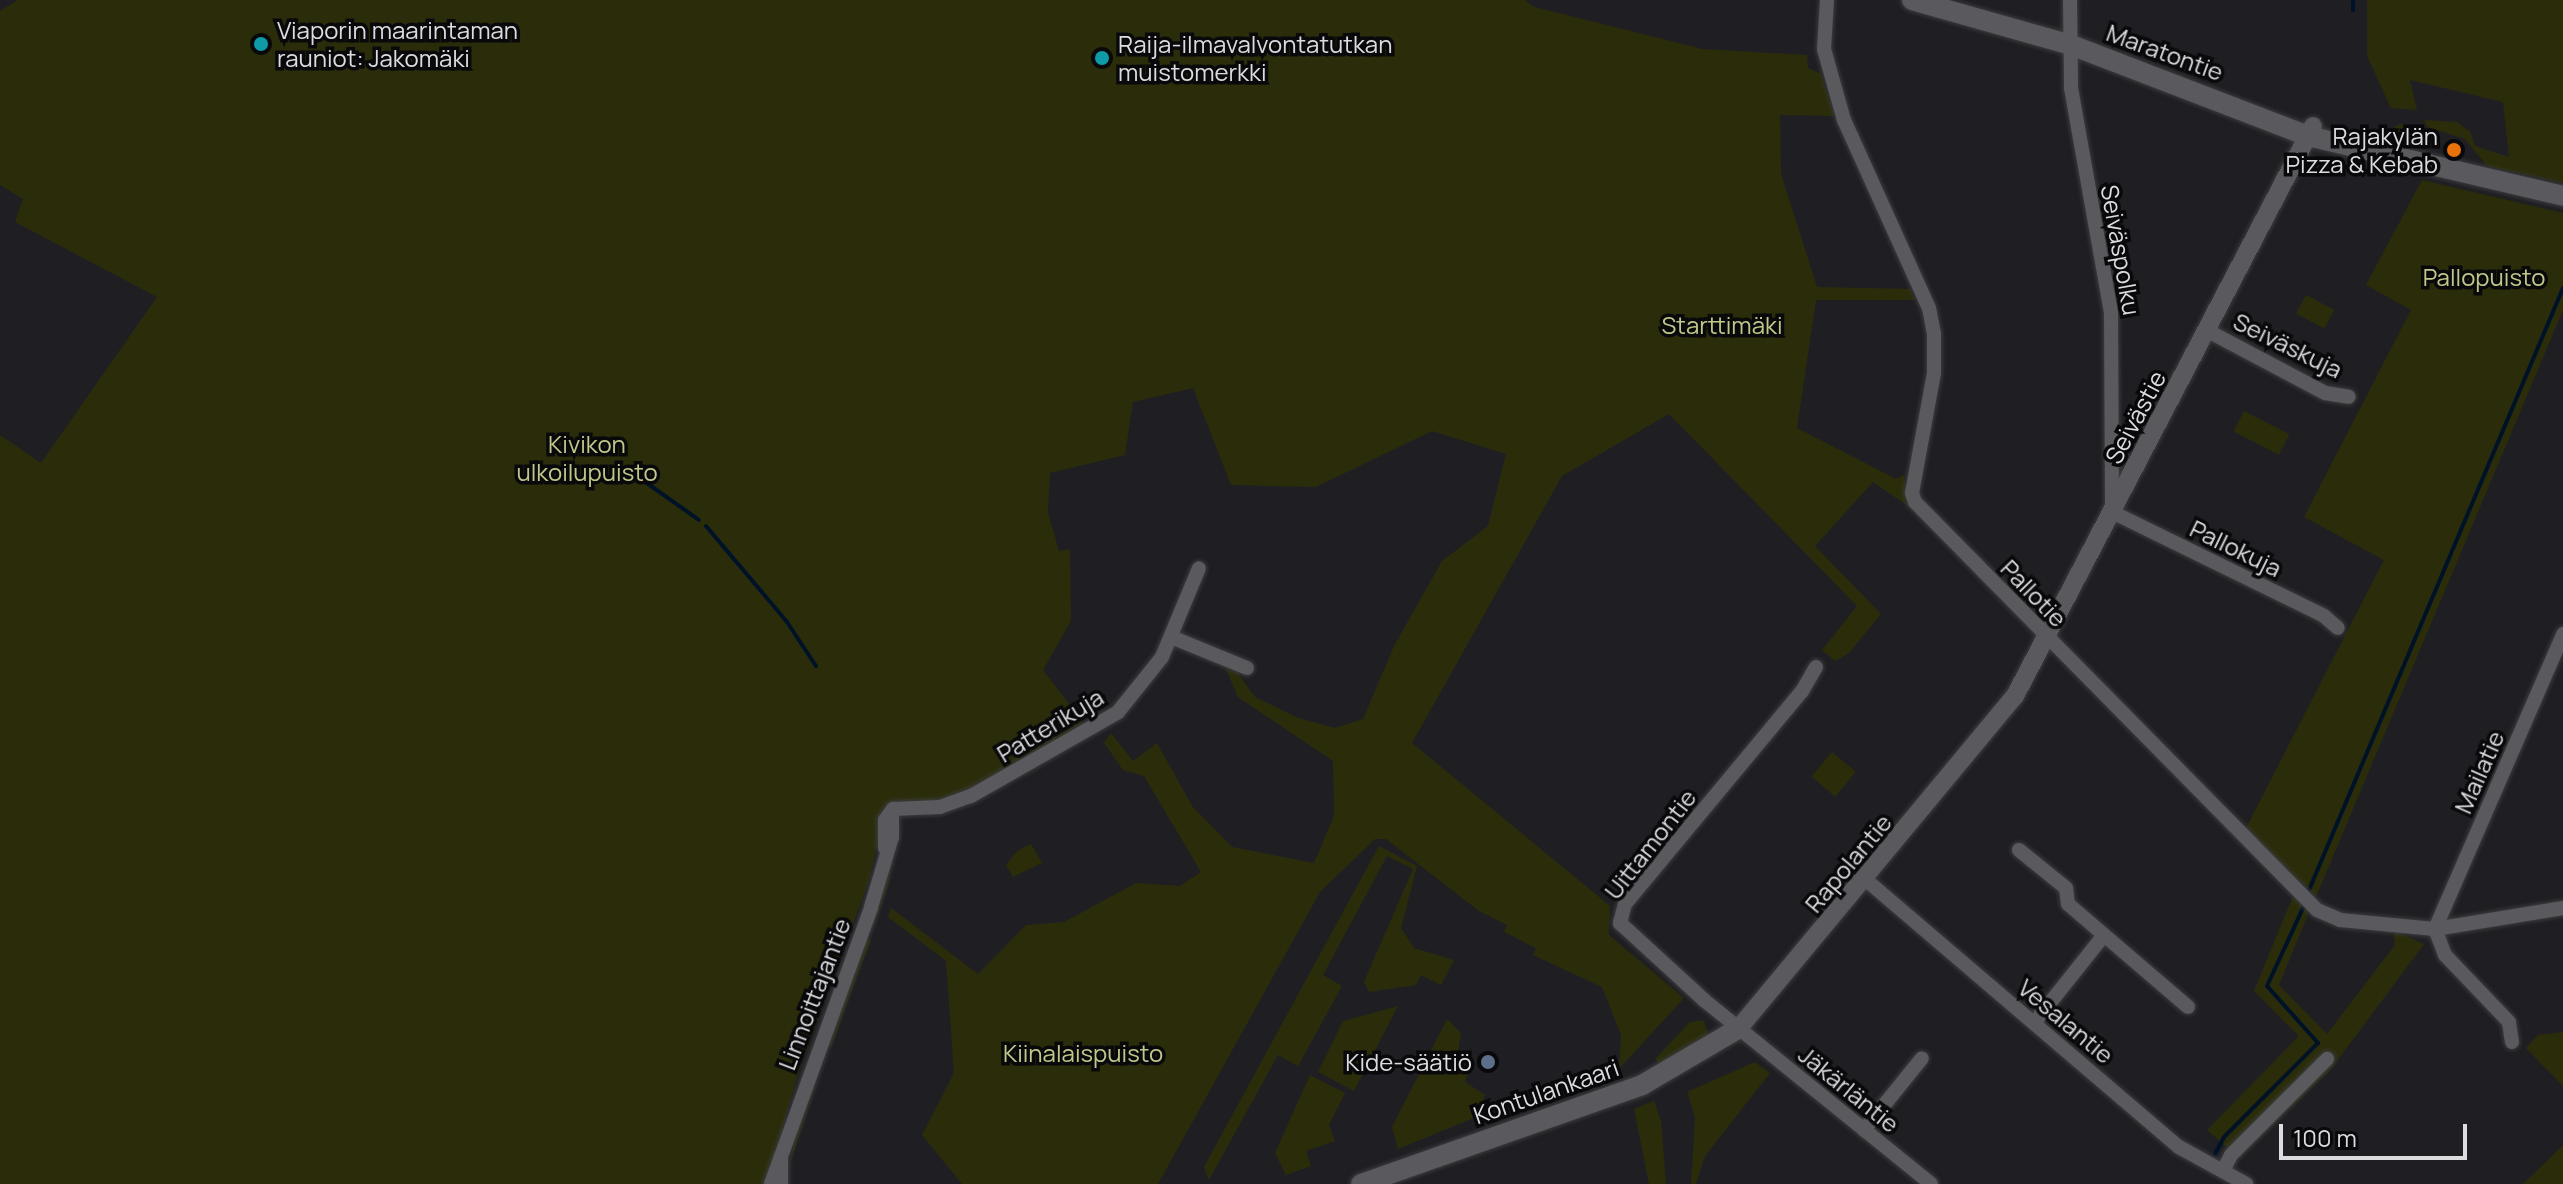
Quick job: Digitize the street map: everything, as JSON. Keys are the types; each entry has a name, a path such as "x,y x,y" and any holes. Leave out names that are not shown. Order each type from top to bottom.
{"main road":[{"name":"Maratontie","path":"1912,0 2071,45 2260,115 2278,113 2310,131 2353,138 2364,147 2563,196"},
{"name":"Kontulankaari","path":"1361,1184 1628,1091 1676,1069 1739,1028"}],"street":[{"name":"Pallotie","path":"1827,0 1824,49 1834,90 1929,308 1934,333 1934,373 1912,493 1915,502 2317,910 2340,920 2435,929 2563,908"},
{"name":"Seiväspolku","path":"2070,0 2071,88 2111,313 2112,512"},
{"name":"Seivästie","path":"1992,726 2026,678 2310,131"},
{"name":"Seiväskuja","path":"2208,331 2325,393 2349,397"},
{"name":"Pallokuja","path":"2112,512 2324,616 2338,628"},
{"name":"Patterikuja","path":"892,810 959,801 1101,724 1142,687 1171,637 1199,568"},
{"name":"Mailatie","path":"2435,929 2563,634"},
{"path":"1171,637 1247,668"},
{"name":"Uittamontie","path":"1739,1028 1625,931 1620,915 1802,691 1816,667"},
{"name":"Rapolantie","path":"1739,1028 1992,726"},
{"name":"Linnoittajantie","path":"771,1184 871,907 885,848 892,837 892,810"},
{"path":"2019,850 2066,888 2068,904 2188,1007"},
{"name":"Vesalantie","path":"1865,879 2199,1162 2246,1184"},
{"path":"2435,929 2445,955 2509,1022 2512,1042"},
{"path":"2034,1023 2104,935"},
{"name":"Jäkärläntie","path":"1739,1028 1931,1184"},
{"path":"1864,1130 1922,1058"},
{"path":"2225,1167 2231,1155 2327,1059"},
{"name":"Linnoittajantie","path":"781,1155 781,1184"}],"green space":[{"name":"Kivikon ulkoilupuisto","path":"18,0 1525,0 1534,7 1702,49 1807,55 1808,68 1821,74 1834,116 1780,115 1781,174 1817,287 1910,289 1915,300 1816,300 1797,428 1896,479 1904,475 1908,506 1873,482 1815,546 1881,614 1849,653 1835,661 1822,650 1857,606 1669,414 1562,476 1412,743 1610,906 1609,935 1684,998 1619,1069 1621,1035 1602,987 1533,955 1536,948 1504,932 1507,925 1479,911 1386,839 1375,839 1320,892 1158,1184 962,1184 922,1135 954,1073 946,961 888,917 891,908 978,974 1026,925 1064,922 1136,883 1180,886 1201,872 1144,776 1123,770 1104,743 1111,733 1133,761 1157,743 1192,806 1232,847 1314,863 1334,816 1333,761 1238,697 1225,667 1237,672 1255,697 1298,718 1335,728 1363,719 1394,646 1442,561 1488,526 1506,454 1432,431 1316,487 1231,485 1193,388 1133,402 1125,455 1050,473 1048,513 1059,551 1070,549 1071,621 1043,670 1085,725 966,794 936,804 898,801 886,806 869,880 797,1077 767,1184 0,1184 0,435 41,463 157,297 15,222 23,199 0,185 0,11"},
{"path":"2367,0 2563,0 2563,183 2487,166 2465,139 2427,127 2424,120 2457,122 2470,132 2475,146 2509,157 2503,102 2410,80 2417,110 2391,108 2367,56"},
{"path":"2402,124 2410,127 2413,135 2410,143 2402,146 2394,143 2391,135 2394,127"},
{"name":"Pallopuisto","path":"2422,180 2563,213 2563,310 2316,897 2246,828 2384,560 2304,517 2411,310 2366,285"},
{"path":"2306,295 2334,310 2324,329 2296,314"},
{"path":"2244,411 2289,434 2279,455 2234,431"},
{"path":"1832,752 1856,772 1835,796 1811,777"},
{"path":"898,834 888,886 873,927 870,926"},
{"path":"1031,844 1042,863 1013,877 1006,865 1017,851"},
{"path":"1379,846 1417,866 1401,928 1414,948 1454,960 1441,985 1421,975 1416,985 1369,992 1364,982 1413,869 1387,856 1323,975 1342,986 1298,1066 1278,1055 1209,1180 1204,1167"},
{"path":"2293,896 2309,912 2279,985 2327,1034 2395,945 2393,930 2424,944 2331,1069 2239,1158 2207,1130 2299,1036 2254,991"},
{"path":"866,938 871,941 831,1047 824,1049"},
{"path":"1398,1006 1354,1091 1318,1072 1343,1021"},
{"path":"1447,1019 1461,1033 1456,1064 1469,1071 1465,1082 1485,1095 1476,1117 1398,1149 1392,1127"},
{"path":"1703,1020 1710,1037 1664,1067 1655,1059 1690,1022"},
{"path":"2563,1032 2563,1086 2526,1048 2538,1035"},
{"path":"1755,1062 1770,1073 1705,1156 1696,1184 1691,1184 1695,1117 1687,1092"},
{"path":"1310,1075 1345,1093 1329,1125 1335,1141 1306,1151 1311,1166 1286,1175 1275,1153"},
{"path":"811,1084 815,1087 787,1173 799,1122"},
{"path":"1654,1101 1661,1121 1666,1184 1649,1184 1634,1109"},
{"path":"2563,1145 2563,1184 2523,1184"}],"waterway":[{"path":"2353,0 2353,10"},
{"path":"2309,890 2563,288"},
{"path":"627,469 699,520"},
{"path":"706,526 787,622 816,666"},
{"path":"2215,1154 2224,1137 2318,1043 2267,986 2303,908"}],"place":[{"name":"Viaporin maarintaman rauniot: Jakomäki","path":"261,44"},
{"name":"Raija-ilmavalvontatutkan muistomerkki","path":"1102,58"},
{"name":"Rajakylän Pizza & Kebab","path":"2454,150"},
{"name":"Kide-säätiö","path":"1488,1062"}],"park label":[{"name":"Starttimäki","path":"1722,325"},
{"name":"Kiinalaispuisto","path":"1083,1053"}]}
